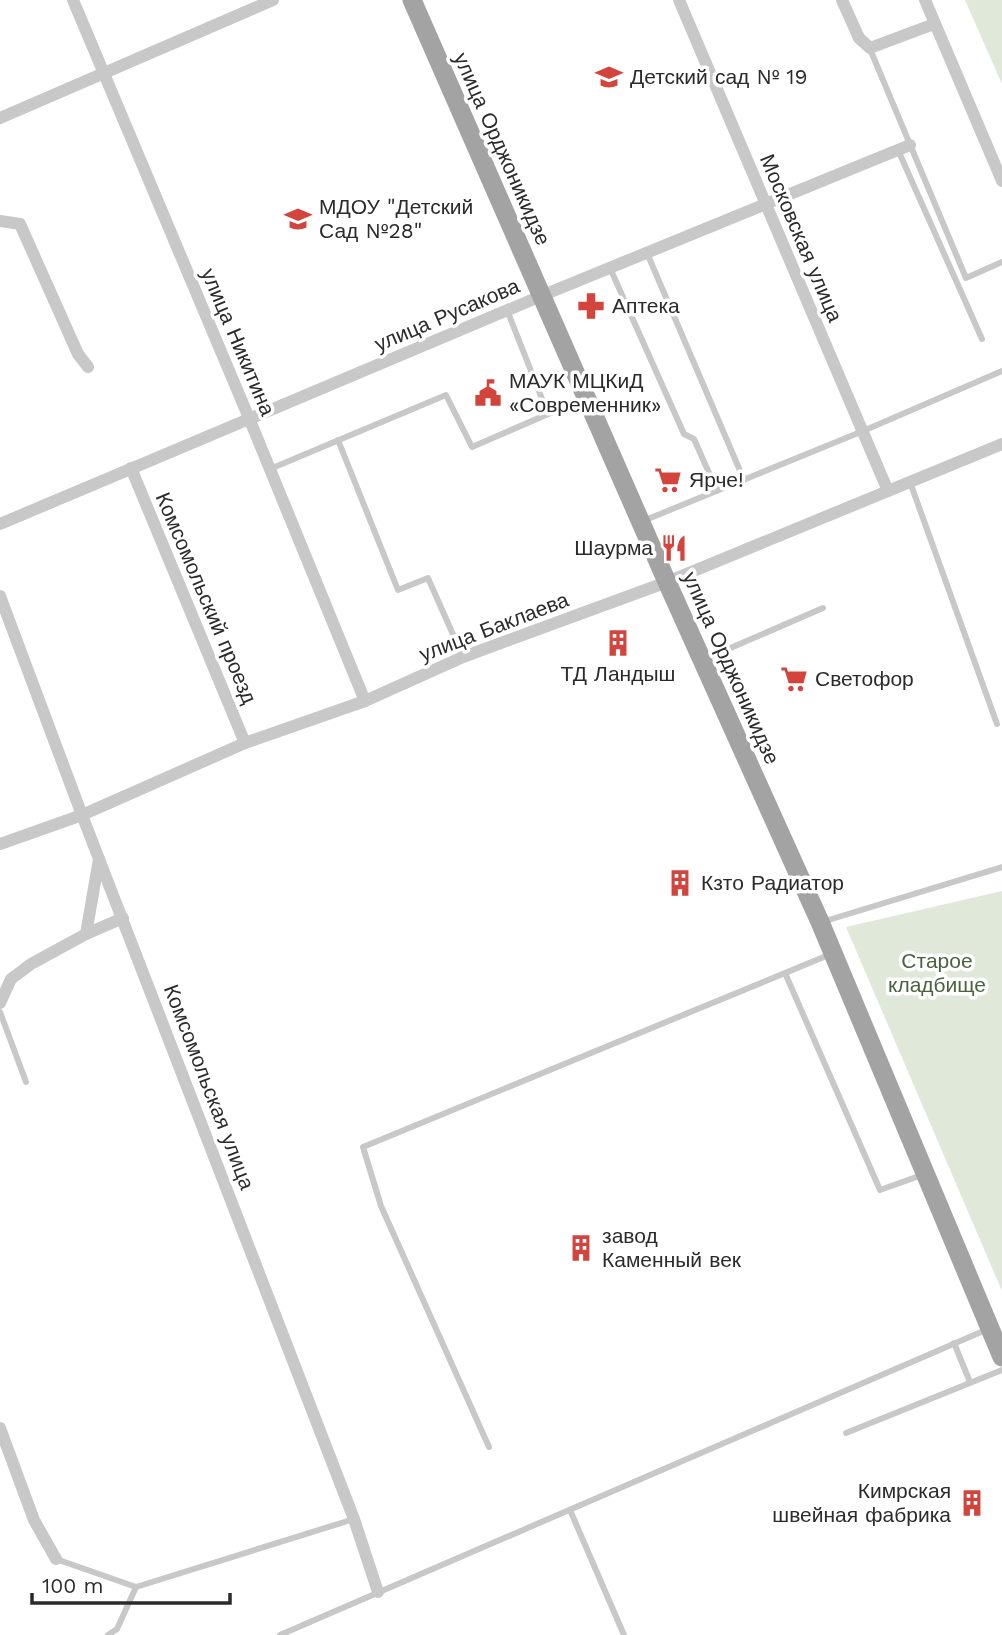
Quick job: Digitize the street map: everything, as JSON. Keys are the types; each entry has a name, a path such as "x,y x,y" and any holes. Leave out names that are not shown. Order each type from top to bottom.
{"main road":[{"name":"улица Орджоникидзе","path":"412,0 667,582 820,922 1002,1357"}],"street":[{"name":"улица Никитина","path":"73,0 365,701"},
{"path":"0,118 273,0"},
{"name":"Московская улица","path":"678,0 888,491"},
{"path":"842,0 859,38 870,48 934,23"},
{"path":"925,0 1002,181"},
{"name":"улица Русакова","path":"0,524 507,310 904,148"},
{"path":"0,221 20,224 78,354 88,367"},
{"name":"улица Баклаева","path":"0,844 82,815 245,743 365,701 463,657 667,582 1002,444"},
{"name":"Комсомольский проезд","path":"131,468 245,743"},
{"name":"Комсомольская улица","path":"0,596 354,1520 379,1592"},
{"path":"86,934 100,859"},
{"path":"0,1003 11,979 31,964 86,934 123,918"},
{"path":"0,1428 34,1520 56,1559"}],"lane":[{"path":"870,48 904,148 982,339"},
{"path":"904,148 966,278 1002,262"},
{"path":"647,253 744,480"},
{"path":"610,268 684,434 694,439 717,491"},
{"path":"507,310 548,414"},
{"path":"642,522 1002,371"},
{"path":"270,469 446,395 472,447 587,398"},
{"path":"338,440 398,590 428,578 463,657"},
{"path":"910,482 998,724"},
{"path":"703,660 823,608"},
{"path":"820,922 1002,867"},
{"path":"489,1447 381,1206 363,1147 832,953"},
{"path":"785,973 880,1190 925,1174"},
{"path":"0,1012 26,1082"},
{"path":"280,1635 990,1328"},
{"path":"954,1343 970,1382"},
{"path":"846,1433 1002,1370"},
{"path":"570,1510 624,1635"},
{"path":"56,1559 136,1587 354,1520"},
{"path":"108,1635 117,1629 136,1587"}],"green space":[{"path":"965,0 1002,0 1002,84"},
{"name":"Старое кладбище","path":"1002,891 1002,1291 846,927"}],"place":[{"name":"Детский сад № 19","path":"609,77"},
{"name":"МДОУ \"Детский Сад №28\"","path":"298,219"},
{"name":"Аптека","path":"591,306"},
{"name":"МАУК МЦКиД «Современник»","path":"488,393"},
{"name":"Ярче!","path":"668,480"},
{"name":"Шаурма","path":"674,548"},
{"name":"ТД Ландыш","path":"618,643"},
{"name":"Светофор","path":"794,679"},
{"name":"Кзто Радиатор","path":"680,883"},
{"name":"завод Каменный век","path":"581,1248"},
{"name":"Кимрская швейная фабрика","path":"972,1503"}]}
